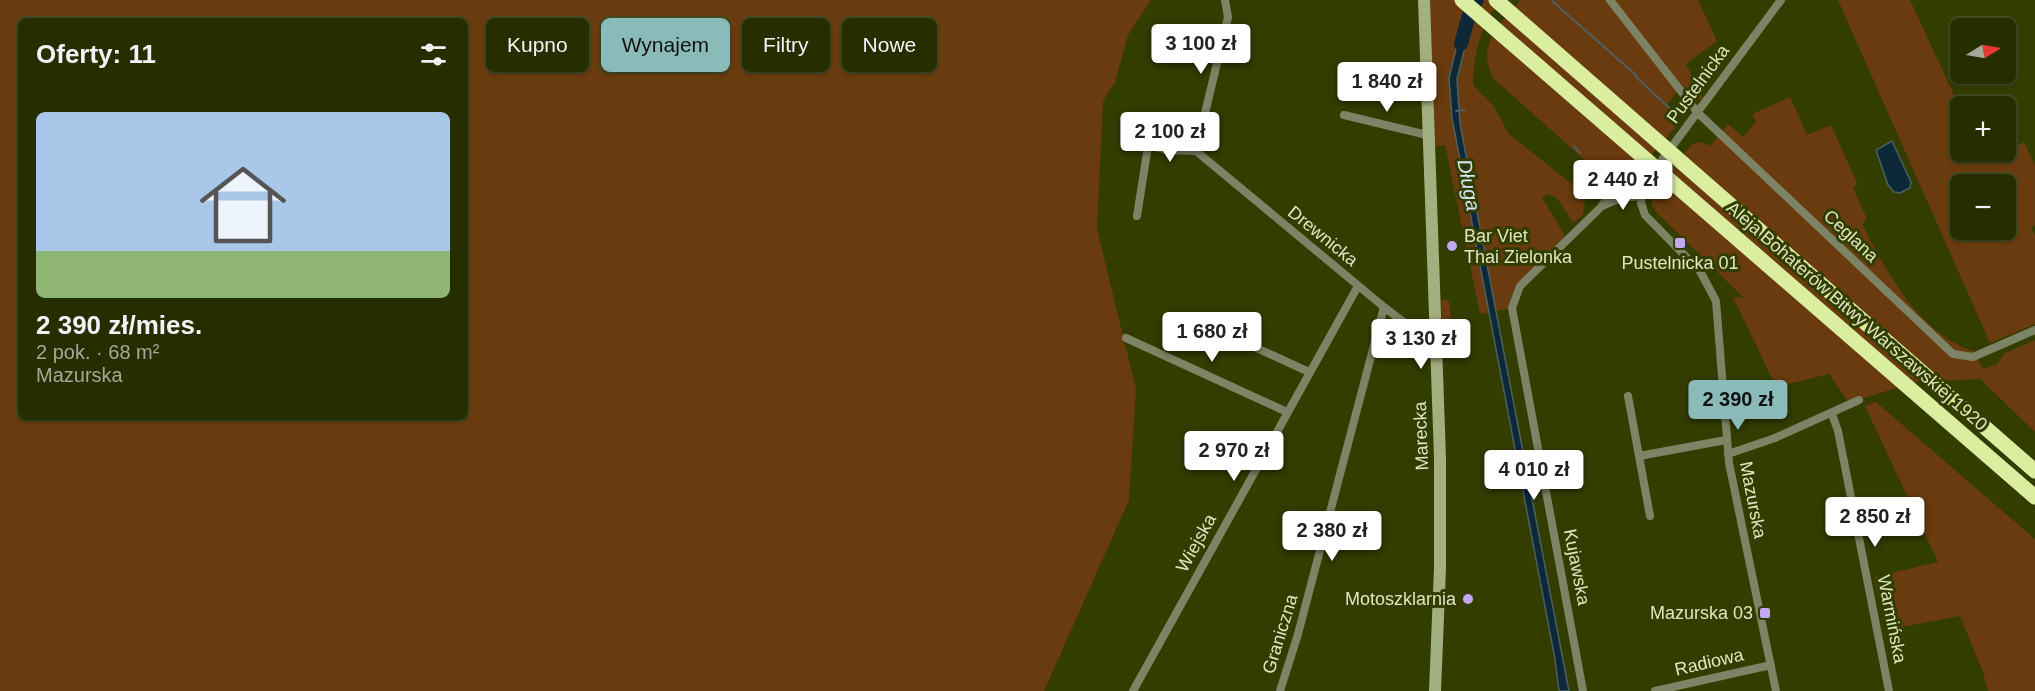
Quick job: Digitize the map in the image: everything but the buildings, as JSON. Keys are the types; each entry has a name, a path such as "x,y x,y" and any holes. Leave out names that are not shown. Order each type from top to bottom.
{"highway":[{"name":"Aleja Bohaterów Bitwy Warszawskiej 1920","path":"1462,0 2035,497"},
{"name":"Aleja Bohaterów Bitwy Warszawskiej 1920","path":"1496,0 2035,471"}],"street":[{"path":"1148,145 1166,150 1196,151 1228,16 1225,0"},
{"name":"Marecka","path":"1424,0 1440,501 1435,691"},
{"name":"Ceglana","path":"1610,0 1698,113 1953,354 1973,357 2035,330"},
{"name":"Pustelnicka","path":"1642,192 1781,0"},
{"path":"1344,115 1427,135"},
{"path":"1137,216 1151,127"},
{"name":"Drewnicka","path":"1196,151 1384,307 1415,331 1434,339"},
{"name":"Kujawska","path":"1583,691 1512,308 1520,286 1600,207 1642,192"},
{"name":"Mazurska","path":"1642,192 1643,209 1649,220 1700,271 1716,302 1719,317 1728,454 1776,691"},
{"name":"Wiejska","path":"1133,691 1358,286"},
{"name":"Graniczna","path":"1280,691 1298,634 1355,425 1384,307"},
{"path":"1206,326 1309,372"},
{"path":"1126,338 1287,412"},
{"path":"1628,396 1650,516"},
{"path":"1728,454 1775,438 1859,400"},
{"name":"Warmińska","path":"1832,414 1838,430 1889,691"},
{"path":"1640,456 1726,440"},
{"name":"Radiowa","path":"1655,691 1771,665"}],"shaded area":[{"path":"0,0 1151,0 1128,35 1115,82 1103,101 1097,229 1136,389 1129,500 1044,691 0,691"},
{"path":"1424,0 1503,0 1489,18 1480,39 1473,85 1493,105 1509,134 1577,188 1585,200 1583,215 1573,223 1557,198 1548,194 1542,198 1564,234 1562,243 1547,254 1542,264 1520,286 1512,308 1480,314 1445,145 1428,148"},
{"path":"1521,0 1698,0 1717,41 1686,64 1703,98 1697,101 1680,87 1667,105 1675,116 1675,128 1627,183 1615,184 1607,180 1494,79 1487,56 1488,46 1498,27"},
{"path":"1838,0 1910,0 1954,96 1950,96 1950,162 2016,162 2016,146 2024,142 2035,166 2035,225 2031,227 2035,235 2035,324 1990,343"},
{"path":"1790,97 1807,135 1831,125 1858,185 1853,187 1867,219 1862,224 1893,280 1920,316 1954,343 1973,351 1983,369 1997,364 2005,353 2035,340 2035,432 1980,379 1915,382 1849,403 1829,374 1776,387 1733,297 1744,298 1657,213 1652,205 1652,194 1692,144 1702,142 1710,146 1728,124 1743,137 1756,122 1752,114"},
{"path":"1447,299 1450,304 1451,333 1442,328 1441,300"},
{"path":"1876,402 2035,539 2035,691 1988,691 1983,672 1960,616 1886,630 1874,577 1938,562 1865,406"}],"water":[{"path":"1462,24 1469,31 1457,79 1460,124 1569,691 1559,691 1555,659 1452,118 1449,78"},
{"path":"1892,141 1911,182 1910,188 1900,193 1894,192 1888,185 1876,150"}],"waterway":[{"name":"Długa","path":"1461,44 1470,11 1477,0"},
{"path":"1552,1 1636,75"},
{"path":"1635,76 1677,115"},
{"path":"1456,111 1465,110"},
{"path":"1574,146 1580,153"}],"place":[{"name":"Pustelnicka 01","path":"1680,243"},
{"name":"Bar Viet Thai Zielonka","path":"1452,246"},
{"name":"Motoszklarnia","path":"1468,599"},
{"name":"Mazurska 03","path":"1765,613"}]}
